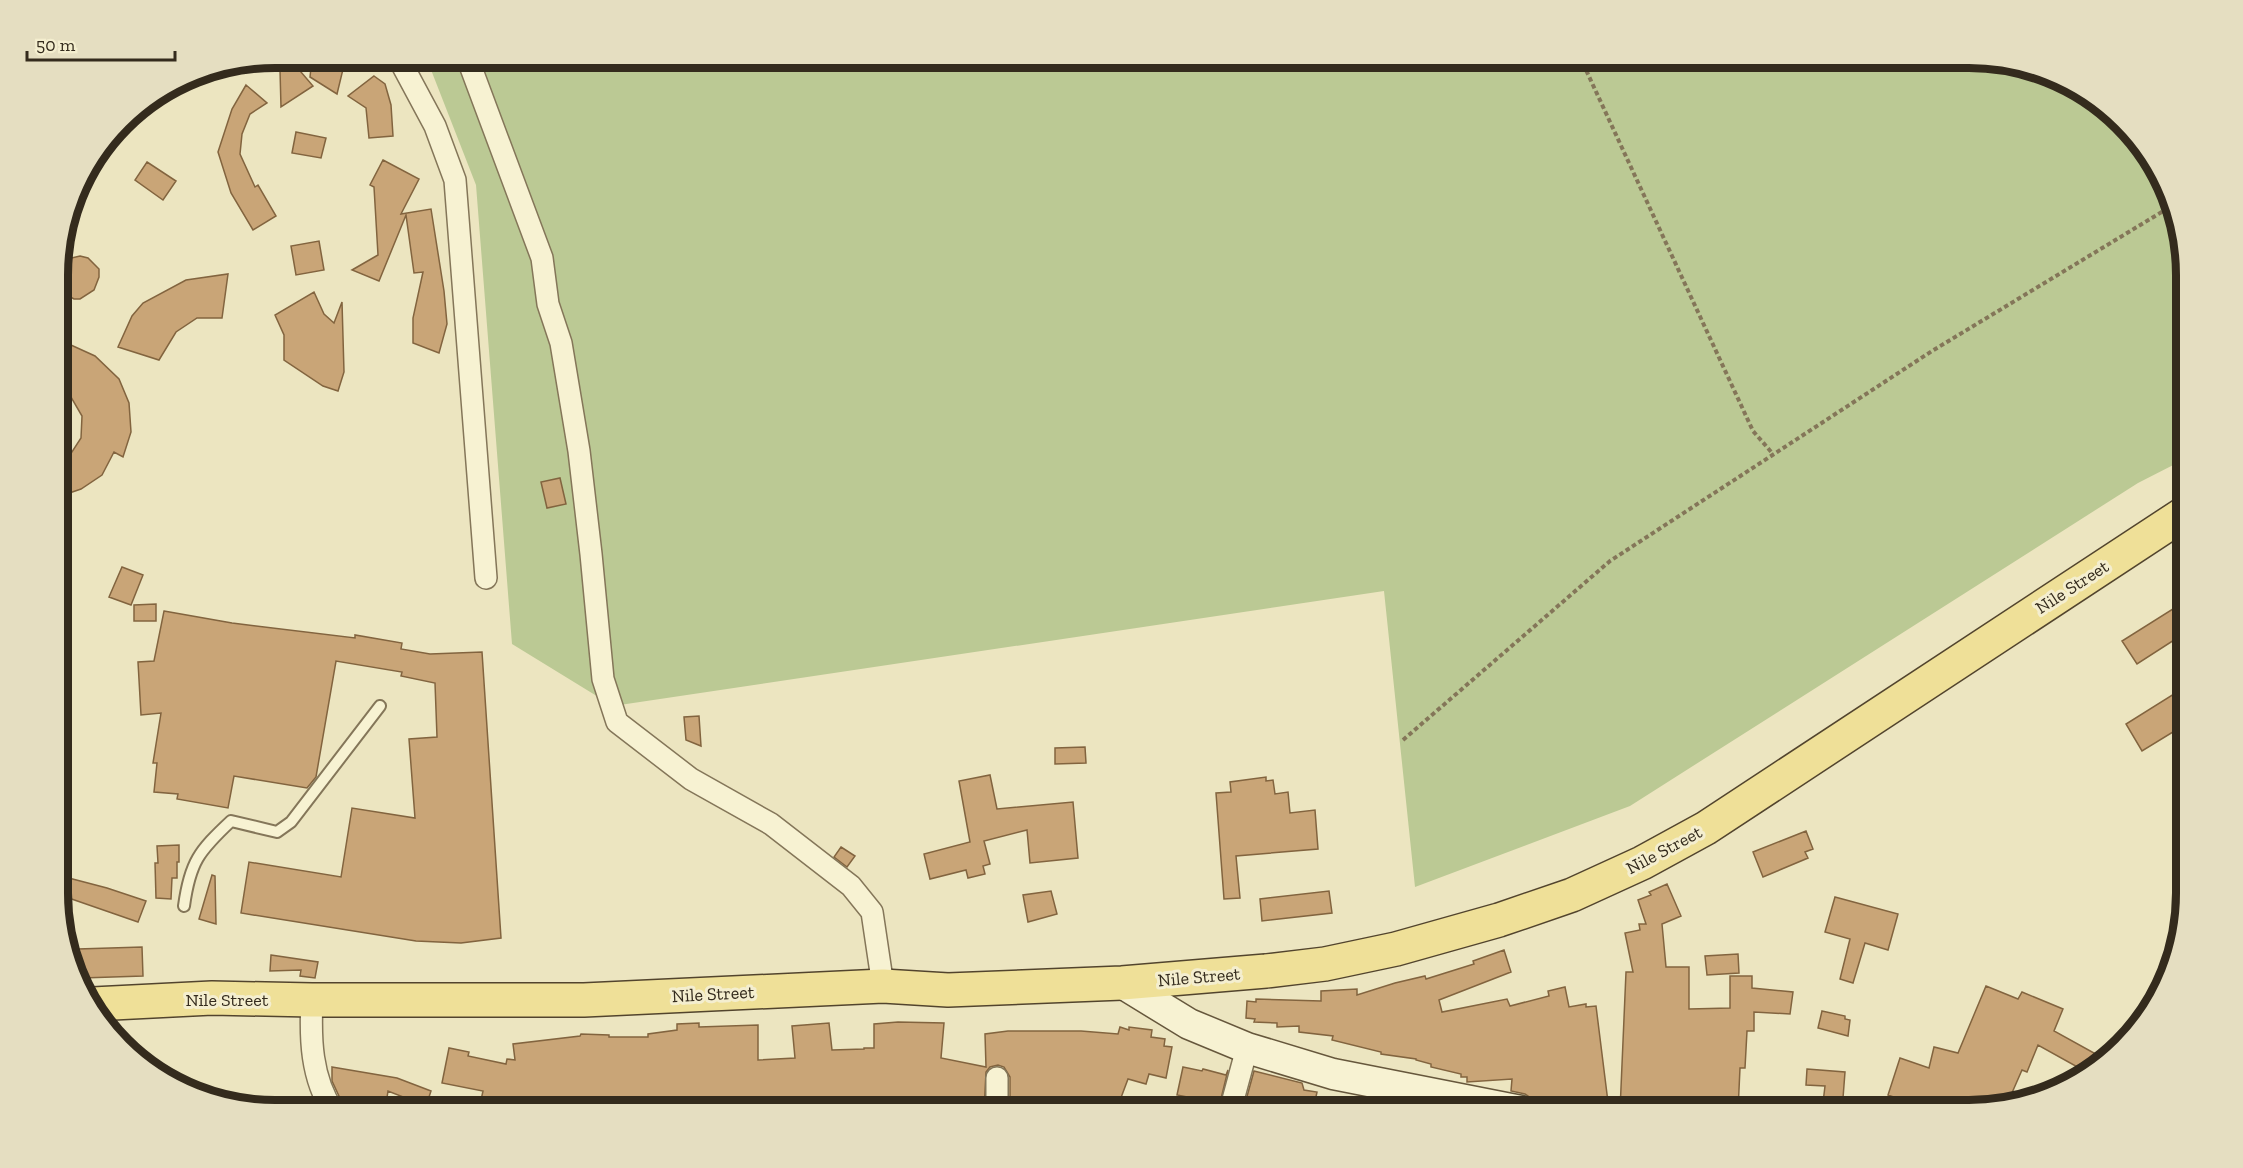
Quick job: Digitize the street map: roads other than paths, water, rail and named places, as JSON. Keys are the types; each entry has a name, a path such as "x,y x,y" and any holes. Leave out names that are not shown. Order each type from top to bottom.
{"main road":[{"name":"Nile Street","path":"99,1004 212,998 584,1000 883,986 948,990 1122,983 1196,978 1325,964 1396,949 1499,920 1572,895 1642,863 1706,828 2176,519"},
{"path":"1122,983 1189,1024 1247,1048 1334,1074 1465,1100"}],"street":[{"path":"404,68 435,126 455,180 486,578"},
{"path":"471,68 542,258 548,304 561,343 579,451 603,679 617,722 691,779 771,824 851,886 872,912 883,986"},
{"path":"312,1000 310,1033 313,1057 326,1100"},
{"path":"1233,1100 1247,1048"},
{"path":"997,1078 997,1100"}],"lane":[{"path":"184,906 193,864 207,844 231,821 277,832 291,822 380,706"}]}
